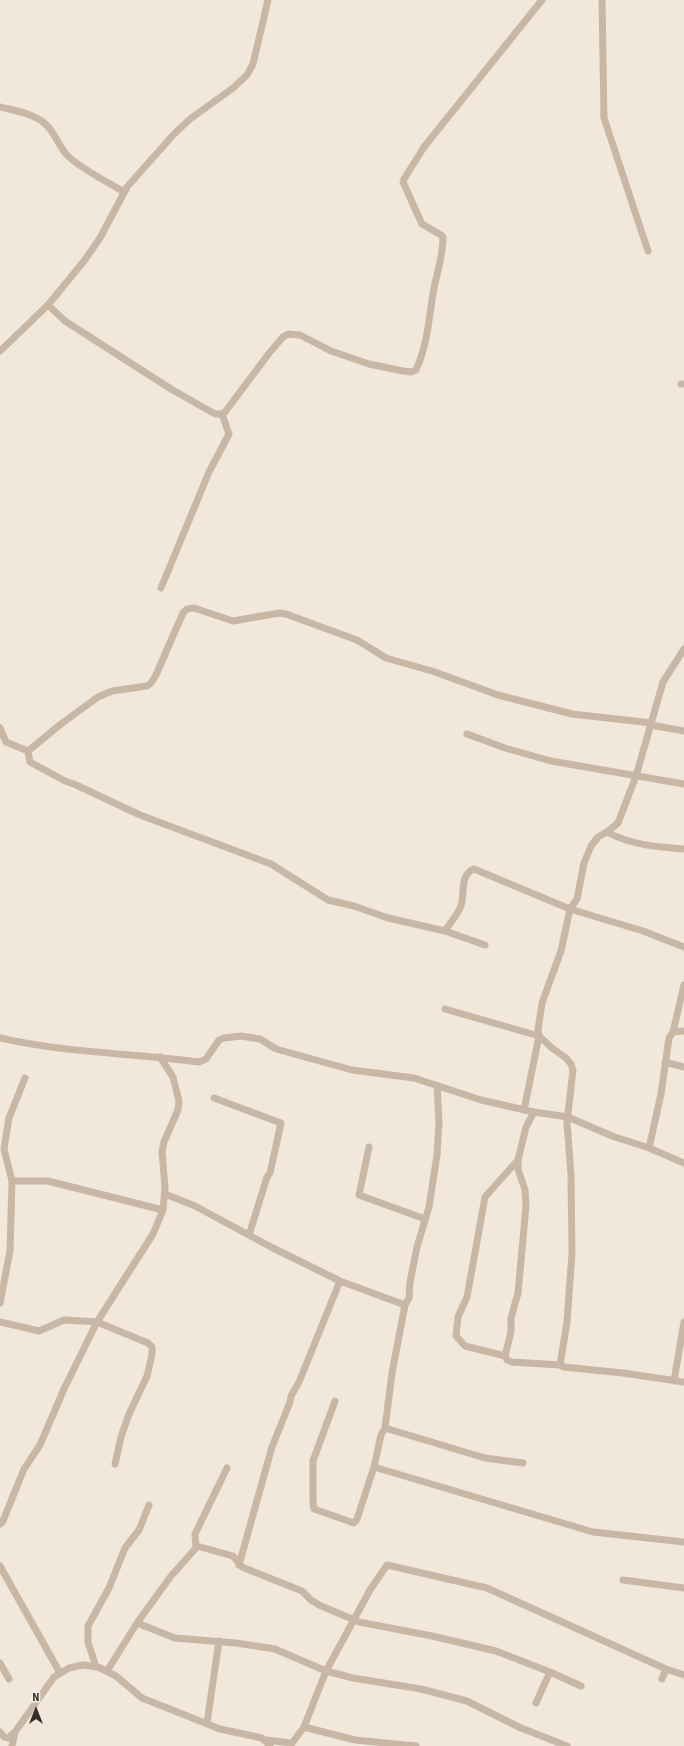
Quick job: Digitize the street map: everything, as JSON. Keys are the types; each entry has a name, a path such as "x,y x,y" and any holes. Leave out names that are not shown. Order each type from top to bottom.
{"street":[{"path":"0,351 48,305 100,238 124,192 174,134 190,119 247,76 253,64 268,0"},
{"path":"222,414 283,336 288,334 300,335 331,351 356,360 403,371 411,372 416,370 424,346 435,283 442,258 443,238 420,221 403,182 404,179 424,147 542,0"},
{"path":"602,0 604,118 648,251"},
{"path":"0,107 31,115 43,120 50,128 66,155 124,192"},
{"path":"48,305 65,321 172,389 215,414 222,414"},
{"path":"161,588 208,472 229,434 222,414"},
{"path":"28,750 98,698 112,691 146,686 151,682 183,613 188,609 194,608 233,620 278,613 292,615 357,640 386,658 432,671 541,707 572,714 652,724 684,731"},
{"path":"524,1110 539,1036 538,1030 542,1003 561,951 570,909 577,899 584,863 591,846 598,837 618,823 636,776 663,682 684,649"},
{"path":"0,728 6,742 28,750"},
{"path":"467,734 505,748 550,761 684,784"},
{"path":"28,750 30,762 65,781 140,815 270,864 328,900 354,906 388,918 445,930 485,945"},
{"path":"607,832 622,840 657,847 684,849"},
{"path":"445,930 461,906 464,879 469,871 474,869 570,909 643,931 684,947"},
{"path":"650,1148 661,1094 669,1038 673,1032 684,985"},
{"path":"445,1009 539,1036 571,1064 572,1083 568,1117 572,1253 567,1322 560,1365"},
{"path":"673,1032 684,1031"},
{"path":"0,1038 44,1047 201,1062 206,1059 219,1040 230,1036 260,1039 276,1049 352,1070 414,1078 481,1100 534,1112 568,1117 612,1136 650,1148 684,1163"},
{"path":"0,1524 3,1521 24,1469 40,1445 64,1388 97,1322 153,1234 163,1210 165,1194 162,1152 164,1142 178,1110 179,1101 173,1077 160,1057"},
{"path":"665,1062 684,1068"},
{"path":"0,1303 10,1251 12,1181 4,1149 9,1118 25,1078"},
{"path":"335,1401 313,1461 314,1509 354,1523 357,1519 374,1467 381,1435 385,1428 392,1373 405,1305 409,1298 414,1261 425,1219 437,1155 439,1122 437,1086"},
{"path":"214,1098 281,1123 270,1173 267,1177 249,1235"},
{"path":"505,1356 511,1332 511,1318 518,1293 526,1206 525,1190 518,1169 518,1160 526,1127 534,1112"},
{"path":"368,1147 359,1195 425,1219"},
{"path":"518,1160 485,1197 467,1297 458,1317 456,1336 465,1346 505,1356 507,1360 512,1362 560,1365 564,1367 623,1373 684,1382"},
{"path":"12,1181 48,1181 163,1210"},
{"path":"165,1194 195,1206 340,1281 405,1305"},
{"path":"239,1564 272,1447 291,1396 299,1382 340,1281"},
{"path":"0,1322 39,1331 64,1320 97,1322 148,1343 153,1350 147,1376 129,1414 121,1437 115,1464"},
{"path":"674,1381 684,1322"},
{"path":"385,1428 485,1458 523,1463"},
{"path":"374,1467 594,1532 684,1542"},
{"path":"107,1671 137,1623 172,1576 197,1546 195,1534 227,1468"},
{"path":"96,1667 88,1642 88,1626 109,1588 125,1548 138,1530 149,1505"},
{"path":"197,1546 233,1556 242,1568 302,1591 311,1600 319,1605 354,1620 496,1651 581,1686"},
{"path":"0,1732 4,1737 8,1738 15,1732 50,1682 60,1673 69,1668 83,1665 96,1667 116,1676 142,1698 220,1729 268,1743 291,1744 304,1727 326,1671 370,1590 387,1565 487,1588 666,1669 684,1675"},
{"path":"0,1566 60,1673"},
{"path":"623,1580 684,1588"},
{"path":"137,1623 175,1638 275,1649 326,1671 353,1678 421,1689 467,1701 521,1728 567,1746"},
{"path":"207,1724 218,1642"},
{"path":"0,1663 9,1679"},
{"path":"662,1679 666,1669"},
{"path":"536,1703 550,1672"},
{"path":"304,1727 355,1740 416,1746"},
{"path":"12,1746 15,1732"}]}
